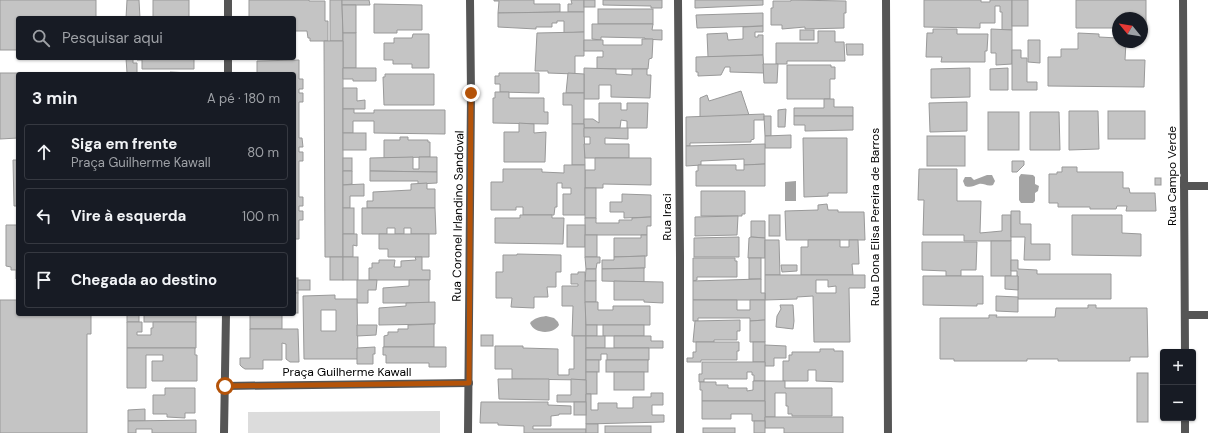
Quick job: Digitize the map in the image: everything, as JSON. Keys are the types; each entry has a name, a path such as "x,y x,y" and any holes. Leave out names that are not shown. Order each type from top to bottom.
{"street":[{"path":"228,0 228,16"},
{"name":"Rua Coronel Irlandino Sandoval","path":"468,433 471,93 470,0"},
{"name":"Rua Iraci","path":"678,0 680,433"},
{"name":"Rua Dona Elisa Pereira de Barros","path":"886,0 888,433"},
{"name":"Rua Campo Verde","path":"1183,0 1185,349"},
{"path":"228,60 228,72"},
{"path":"1184,186 1208,186"},
{"path":"1185,315 1208,315"},
{"path":"224,433 226,316"},
{"name":"Praça Guilherme Kawall","path":"225,386 469,383"},
{"path":"1185,421 1185,433"}],"shaded area":[{"path":"1021,174 1033,175 1035,177 1035,184 1039,186 1038,191 1035,193 1035,201 1033,203 1021,203 1019,200 1019,177"},
{"path":"987,175 992,175 995,181 993,185 989,186 979,184 969,187 965,186 963,181 965,177 971,177 974,180"},
{"path":"796,181 796,201 785,201 785,182"},
{"path":"546,316 554,318 559,325 548,332 539,331 532,327 530,323 533,320"},
{"path":"440,411 440,433 248,433 248,412"}],"building":[{"path":"0,0 96,0 96,16 16,16 16,50 0,50"},
{"path":"127,0 139,0 140,16 126,16"},
{"path":"153,0 189,0 189,16 153,16"},
{"path":"249,0 325,1 325,21 328,21 328,41 310,41 307,31 296,31 296,16 249,16"},
{"path":"330,0 342,0 343,41 330,41"},
{"path":"342,0 369,0 370,5 342,5"},
{"path":"494,0 534,0 534,4 560,4 560,12 498,13 499,1"},
{"path":"571,0 584,0 584,12 568,12 568,4 572,4"},
{"path":"584,0 595,0 595,7 584,7"},
{"path":"603,0 662,0 662,8 651,8 651,6 603,5"},
{"path":"695,0 763,0 763,5 695,8"},
{"path":"924,0 981,0 981,2 990,2 990,0 1012,0 1012,30 1002,30 1002,12 1000,12 1000,6 995,6 995,23 980,23 980,28 924,27"},
{"path":"1012,0 1028,0 1028,26 1012,26"},
{"path":"1076,0 1146,0 1146,12 1112,12 1112,28 1076,28"},
{"path":"773,1 846,1 844,28 805,29 805,27 782,29 782,25 771,25 771,8 773,8"},
{"path":"374,4 422,5 422,30 397,30 397,33 374,33"},
{"path":"342,5 356,5 356,33 343,33"},
{"path":"598,9 653,9 653,24 598,24"},
{"path":"584,12 584,32 564,33 564,21 552,23 552,27 536,27 536,29 498,27 498,13"},
{"path":"763,13 763,26 697,28 696,15"},
{"path":"592,24 653,24 652,30 662,30 662,40 601,37 601,40 592,39"},
{"path":"763,26 763,32 755,32 755,37 758,37 758,35 763,35 763,55 708,57 707,34 727,33 728,40 743,39 743,27"},
{"path":"933,29 957,29 957,34 988,34 985,62 941,62 942,57 926,57 927,33 933,33"},
{"path":"991,29 1012,30 1012,64 996,65 996,53 991,53"},
{"path":"800,30 814,30 814,40 800,40"},
{"path":"818,31 835,31 835,42 844,42 845,61 787,61 787,64 776,64 776,43 818,43"},
{"path":"584,32 584,56 575,56 575,74 535,71 537,33"},
{"path":"343,33 356,33 356,68 343,68"},
{"path":"1078,33 1099,34 1099,37 1112,38 1112,48 1126,48 1125,60 1145,60 1144,87 1048,86 1048,57 1061,57 1061,49 1078,49"},
{"path":"413,34 429,34 429,68 412,68 412,64 393,64 393,60 384,60 384,43 394,43 394,38 412,38"},
{"path":"642,39 653,39 652,58 649,59 648,69 597,69 597,57 603,57 603,51 584,51 584,40 603,40 603,45 642,45"},
{"path":"1028,40 1040,40 1040,63 1028,62"},
{"path":"324,41 343,41 343,257 325,257"},
{"path":"846,44 863,44 863,55 847,55"},
{"path":"1012,50 1021,50 1021,58 1027,58 1027,82 1037,82 1037,90 1012,90"},
{"path":"763,55 764,73 730,72 730,67 725,67 721,75 698,76 698,72 696,72 696,57"},
{"path":"126,60 133,60 133,63 137,63 137,72 127,72"},
{"path":"142,60 194,60 194,69 142,69"},
{"path":"299,60 299,79 303,79 303,89 299,89 299,93 303,93 303,102 299,102 299,138 302,138 303,147 299,147 299,152 303,152 303,161 299,161 299,197 303,197 303,206 299,206 299,211 303,211 303,220 299,220 299,239 296,239 296,72 257,72 257,61"},
{"path":"763,64 778,64 777,83 764,83"},
{"path":"787,65 831,65 831,67 835,67 835,79 830,79 830,99 787,99"},
{"path":"343,68 376,68 376,81 353,81 353,79 343,79"},
{"path":"584,68 616,69 616,74 632,75 632,69 647,69 647,75 651,75 650,98 611,97 611,85 599,85 599,99 584,99"},
{"path":"970,68 970,97 931,98 931,69"},
{"path":"1008,68 1008,90 990,90 990,69"},
{"path":"0,73 16,73 16,138 0,139"},
{"path":"499,73 539,73 539,93 500,92 500,84 495,84 495,76 499,76"},
{"path":"568,73 584,74 584,93 566,93"},
{"path":"385,74 434,74 434,105 384,105 383,77 385,77"},
{"path":"343,88 357,88 357,101 365,100 365,109 343,109"},
{"path":"741,91 749,115 700,117 700,98 707,95 709,101"},
{"path":"495,92 509,92 509,98 544,98 544,112 548,112 548,124 493,123 493,98 495,98"},
{"path":"563,93 584,93 584,124 572,124 572,105 563,105"},
{"path":"824,99 834,99 834,107 853,107 853,116 794,116 794,108 824,108"},
{"path":"967,102 967,131 930,132 929,103"},
{"path":"599,103 621,103 621,110 627,110 627,103 648,103 647,128 627,128 627,121 621,120 620,128 584,128 584,119 593,119 599,123"},
{"path":"343,109 354,109 354,113 374,113 374,110 445,110 445,134 374,133 374,121 353,121 353,133 343,133"},
{"path":"786,109 785,127 778,127 778,110"},
{"path":"1069,111 1098,111 1099,149 1069,150"},
{"path":"1108,111 1145,111 1145,139 1108,139"},
{"path":"988,112 1019,112 1019,150 988,150"},
{"path":"1030,112 1059,112 1060,150 1030,150"},
{"path":"764,114 764,120 754,120 754,139 751,140 751,142 690,143 690,146 686,146 686,117"},
{"path":"764,116 771,116 771,136 765,136"},
{"path":"794,116 853,116 853,130 805,131 805,125 794,125"},
{"path":"519,123 534,124 534,133 546,132 545,162 504,162 504,132 519,132"},
{"path":"572,124 584,124 585,165 572,165"},
{"path":"584,128 628,128 628,139 605,138 605,144 629,144 629,158 585,158 584,144 590,144 590,137 584,137"},
{"path":"343,133 366,133 366,150 343,150"},
{"path":"791,135 791,148 765,148 765,136"},
{"path":"927,136 965,136 965,166 927,166"},
{"path":"400,137 408,137 408,140 428,140 428,142 430,142 430,157 384,158 384,140 400,140"},
{"path":"803,138 847,138 847,193 828,193 828,196 804,197"},
{"path":"765,144 765,164 744,165 744,159 701,161 701,165 686,166 686,146"},
{"path":"413,157 413,169 419,169 419,157 437,157 437,172 370,171 370,158"},
{"path":"343,158 352,158 352,171 343,171"},
{"path":"595,158 651,158 651,185 603,184 603,188 585,188 585,170 595,170"},
{"path":"13,160 16,160 16,206 14,206"},
{"path":"1012,161 1024,161 1024,165 1017,172 1012,172"},
{"path":"765,164 765,186 696,186 696,171 698,171 698,165 736,165 736,170 744,170 744,165"},
{"path":"564,165 585,165 585,215 563,215 563,194 571,194 571,188 562,188 562,183 557,183 557,207 555,207 554,215 523,215 523,207 516,207 516,210 491,210 491,182 503,182 503,169 542,169 542,172 564,173"},
{"path":"1062,167 1077,167 1077,172 1123,172 1123,188 1129,188 1130,193 1155,193 1156,211 1126,211 1127,206 1117,206 1116,209 1058,207 1058,203 1049,203 1049,174 1057,174 1057,172 1062,172"},
{"path":"919,169 957,169 957,201 981,201 980,233 1002,231 1002,215 1011,215 1011,241 964,241 964,235 923,235 924,200 918,200"},
{"path":"343,171 352,171 352,184 343,185"},
{"path":"370,171 437,172 437,183 418,184 418,181 370,181"},
{"path":"1155,178 1161,178 1161,185 1155,185"},
{"path":"427,183 427,189 435,189 435,208 367,208 367,201 373,201 373,192 411,190 411,184"},
{"path":"364,184 364,196 350,196 350,208 343,208 343,185"},
{"path":"585,188 596,188 596,218 585,218"},
{"path":"701,191 745,191 745,214 742,214 742,216 701,216"},
{"path":"622,194 651,195 651,217 624,218 624,212 610,212 610,202 622,202"},
{"path":"827,204 828,210 838,210 838,212 864,212 865,240 786,240 785,211 818,210 818,205"},
{"path":"343,208 354,208 354,234 343,234"},
{"path":"362,208 435,208 436,234 411,234 411,228 404,228 404,234 395,234 395,228 387,228 387,234 362,234"},
{"path":"1011,211 1020,211 1020,224 1031,224 1031,244 1050,244 1050,260 1024,260 1025,237 1011,237"},
{"path":"520,215 552,215 552,218 564,218 563,244 495,243 495,218 520,218"},
{"path":"769,215 780,215 780,236 769,236"},
{"path":"1072,215 1122,215 1122,233 1141,234 1141,256 1072,255"},
{"path":"738,216 737,235 695,236 695,217"},
{"path":"651,217 651,226 647,226 647,235 585,235 585,218 596,218 596,223 619,223 619,220 632,220 632,218"},
{"path":"751,221 765,221 765,238 751,237"},
{"path":"6,225 16,225 16,270 11,270 11,267 6,266"},
{"path":"567,225 585,225 585,247 567,247"},
{"path":"343,234 357,234 357,246 353,245 353,257 343,257"},
{"path":"379,234 429,234 429,257 388,257 388,249 379,249"},
{"path":"585,235 597,235 597,257 585,257"},
{"path":"641,235 647,235 647,256 614,257 614,238 641,238"},
{"path":"739,237 739,257 694,257 694,238"},
{"path":"749,238 765,238 765,258 748,258"},
{"path":"765,240 779,240 780,275 765,275"},
{"path":"808,240 840,240 840,247 849,247 849,240 858,240 859,264 852,264 853,275 801,275 801,247 808,247"},
{"path":"991,241 1011,241 1011,276 991,276"},
{"path":"922,242 977,242 976,270 961,270 961,276 946,276 946,271 922,270"},
{"path":"503,255 561,255 561,272 556,272 556,287 547,287 548,297 534,297 534,308 511,307 512,298 496,298 496,272 503,272"},
{"path":"645,256 645,268 602,269 602,260 614,260 614,257"},
{"path":"330,257 343,257 343,280 330,280"},
{"path":"343,257 358,257 358,280 343,280"},
{"path":"415,257 422,257 422,270 430,270 430,280 369,280 369,268 372,268 372,263 379,263 379,260 395,260 394,267 401,267 401,261 416,260"},
{"path":"585,257 600,257 600,263 597,263 596,269 586,269"},
{"path":"693,258 735,258 735,261 737,261 737,277 697,277 697,280 693,281"},
{"path":"749,258 761,258 761,279 749,279"},
{"path":"1011,260 1018,260 1018,269 1037,270 1037,274 1111,274 1111,299 1018,299 1018,276 1017,271 1011,271"},
{"path":"781,265 797,265 797,271 782,272"},
{"path":"644,268 644,282 602,281 602,269"},
{"path":"586,269 596,269 596,281 585,281"},
{"path":"578,272 585,272 586,336 572,336 573,306 562,306 562,286 578,286 578,284 571,284 571,274 578,274"},
{"path":"765,275 865,275 865,288 849,288 850,342 814,342 813,296 797,297 797,299 765,300","holes":["816,280 828,280 828,287 836,286 836,293 816,293"]},
{"path":"923,276 983,276 983,304 977,304 977,306 923,305"},
{"path":"1005,276 1018,276 1018,290 1005,289"},
{"path":"296,278 298,278 298,293 296,293"},
{"path":"761,279 761,293 765,293 765,300 693,300 693,281"},
{"path":"298,280 310,280 310,290 298,290"},
{"path":"357,280 377,280 376,290 368,290 368,303 357,303"},
{"path":"409,280 429,280 429,303 383,303 383,288 409,286"},
{"path":"585,281 596,281 596,302 585,302"},
{"path":"614,281 663,282 663,303 644,302 644,300 614,300"},
{"path":"296,293 298,293 298,313 296,313"},
{"path":"335,295 335,299 357,299 358,359 304,359 303,296","holes":["321,310 336,310 336,331 321,331"]},
{"path":"996,296 1018,297 1018,312 996,311"},
{"path":"0,300 16,300 16,316 91,316 91,334 87,334 87,433 0,433"},
{"path":"693,300 737,300 737,310 750,310 750,300 765,300 765,320 750,321 750,318 698,318 698,321 693,321"},
{"path":"435,302 435,324 379,325 379,308 406,306 406,303"},
{"path":"585,302 598,302 598,310 613,310 613,306 650,306 650,325 586,325"},
{"path":"780,305 793,305 793,329 776,327 777,316 781,309"},
{"path":"1088,305 1096,305 1096,308 1147,308 1148,357 1130,357 1130,361 1058,361 1058,359 1027,359 1027,361 954,361 954,359 940,359 940,318 989,318 989,315 997,315 996,317 1055,317 1056,308 1088,308"},
{"path":"127,316 139,316 139,322 127,322"},
{"path":"144,316 196,316 196,322 144,322"},
{"path":"250,316 282,316 282,329 250,329"},
{"path":"740,320 740,331 737,331 737,340 693,342 695,321"},
{"path":"765,320 765,342 750,342 750,321"},
{"path":"127,322 142,322 142,332 137,332 137,335 151,335 153,322 196,322 196,348 127,348"},
{"path":"434,324 434,347 384,347 384,336 388,335 388,332 398,332 398,329 408,329 408,325"},
{"path":"357,325 377,325 376,335 357,336"},
{"path":"586,325 597,325 597,336 586,336"},
{"path":"603,325 644,325 644,336 603,336"},
{"path":"250,329 298,329 299,362 290,362 286,359 286,344 282,343 282,360 263,360 263,369 245,369 242,367 240,365 240,358 250,358"},
{"path":"481,335 493,335 493,346 481,346"},
{"path":"574,336 586,336 586,380 512,379 512,369 495,369 495,346 523,346 523,348 558,349 558,375 569,375 569,369 574,369"},
{"path":"586,336 605,336 605,348 586,348"},
{"path":"614,336 651,336 651,341 663,341 663,348 614,348"},
{"path":"696,342 739,342 737,360 701,360 701,362 687,362 687,358 693,358 693,352 696,352"},
{"path":"753,342 765,342 765,362 753,362"},
{"path":"765,345 786,346 786,358 774,358 774,366 765,366"},
{"path":"375,347 373,364 357,364 357,348"},
{"path":"383,347 446,347 446,367 429,367 429,363 386,363 386,355 383,355"},
{"path":"127,348 195,348 195,355 197,355 197,381 152,381 152,361 163,361 163,355 146,355 146,388 127,388"},
{"path":"586,348 649,348 649,360 607,360 607,354 601,354 601,360 586,360"},
{"path":"820,349 834,349 834,351 843,351 843,382 816,381 816,370 808,370 808,381 783,381 783,361 789,361 789,355 792,355 792,352 820,352"},
{"path":"586,360 599,360 599,372 586,372"},
{"path":"606,360 648,360 648,372 606,372"},
{"path":"702,362 765,362 765,381 754,381 754,375 752,375 752,372 747,372 747,379 704,379 704,382 699,382 699,374 702,374"},
{"path":"586,372 597,372 597,394 586,394"},
{"path":"614,372 644,372 644,390 614,390"},
{"path":"1137,373 1148,373 1148,422 1137,422"},
{"path":"498,379 549,379 549,400 499,399"},
{"path":"571,379 586,380 586,402 557,402 557,395 571,395"},
{"path":"753,381 765,381 765,401 702,401 700,382 716,382 716,385 728,385 728,388 747,388 747,391 753,390"},
{"path":"765,381 785,381 785,388 832,388 832,416 792,416 792,414 788,414 788,406 786,406 786,393 775,393 775,417 765,417"},
{"path":"165,388 195,388 195,413 185,413 185,418 167,417 167,414 153,414 153,395 165,395"},
{"path":"651,393 663,393 663,405 652,405 652,415 664,415 664,422 586,424 586,394 591,394 591,410 598,410 598,403 617,403 617,408 633,408 633,397 651,397"},
{"path":"702,401 765,401 765,421 752,421 752,414 731,414 731,419 702,419"},
{"path":"481,402 548,402 548,405 571,406 571,414 551,416 551,426 533,426 533,429 586,429 586,433 524,433 524,426 498,425 498,423 480,423"},
{"path":"574,402 586,402 586,415 574,415"},
{"path":"145,409 145,421 128,421 128,410"},
{"path":"765,417 843,417 843,433 784,433 784,428 765,428"},
{"path":"196,420 196,433 152,433 152,429 136,429 136,433 128,433 128,421"},
{"path":"754,421 765,421 765,433 754,433"},
{"path":"586,424 598,424 598,433 586,433"},
{"path":"605,426 651,426 651,433 605,433"},
{"path":"703,428 735,428 735,433 703,433"}],"route":[{"path":"225,386 469,383 471,93"}]}
